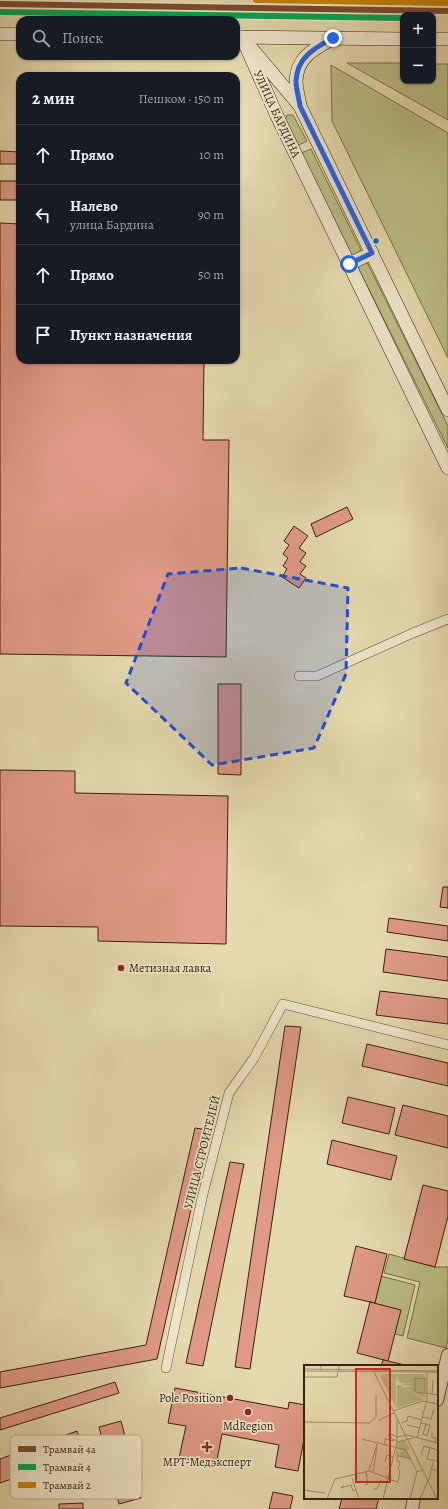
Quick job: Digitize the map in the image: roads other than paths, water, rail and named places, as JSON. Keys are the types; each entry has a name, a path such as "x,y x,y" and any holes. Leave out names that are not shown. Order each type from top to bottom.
{"main road":[{"path":"0,34 16,34"},
{"path":"240,37 400,39"},
{"name":"УЛИЦА БАРДИНА","path":"240,38 300,106 448,410"},
{"path":"300,106 296,80 301,61 312,50 333,38"},
{"name":"УЛИЦА БАРДИНА","path":"240,39 448,468"},
{"path":"436,39 448,39"},
{"path":"349,264 372,253"}],"street":[{"path":"298,676 317,676 448,619"},
{"name":"УЛИЦА СТРОИТЕЛЕЙ","path":"166,1368 202,1198 229,1093 254,1058 283,1004 448,1045"},
{"path":"438,1396 448,1355"},
{"path":"412,1509 414,1499"}],"tram line":[{"name":"2","path":"256,0 448,3"},
{"name":"4а","path":"0,4 448,11"},
{"name":"4","path":"0,12 400,18"}],"place":[{"name":"Метизная лавка","path":"121,968"},
{"name":"Pole Position","path":"230,1398"},
{"name":"MdRegion","path":"248,1412"},
{"name":"МРТ-Медэксперт","path":"207,1447"}]}
